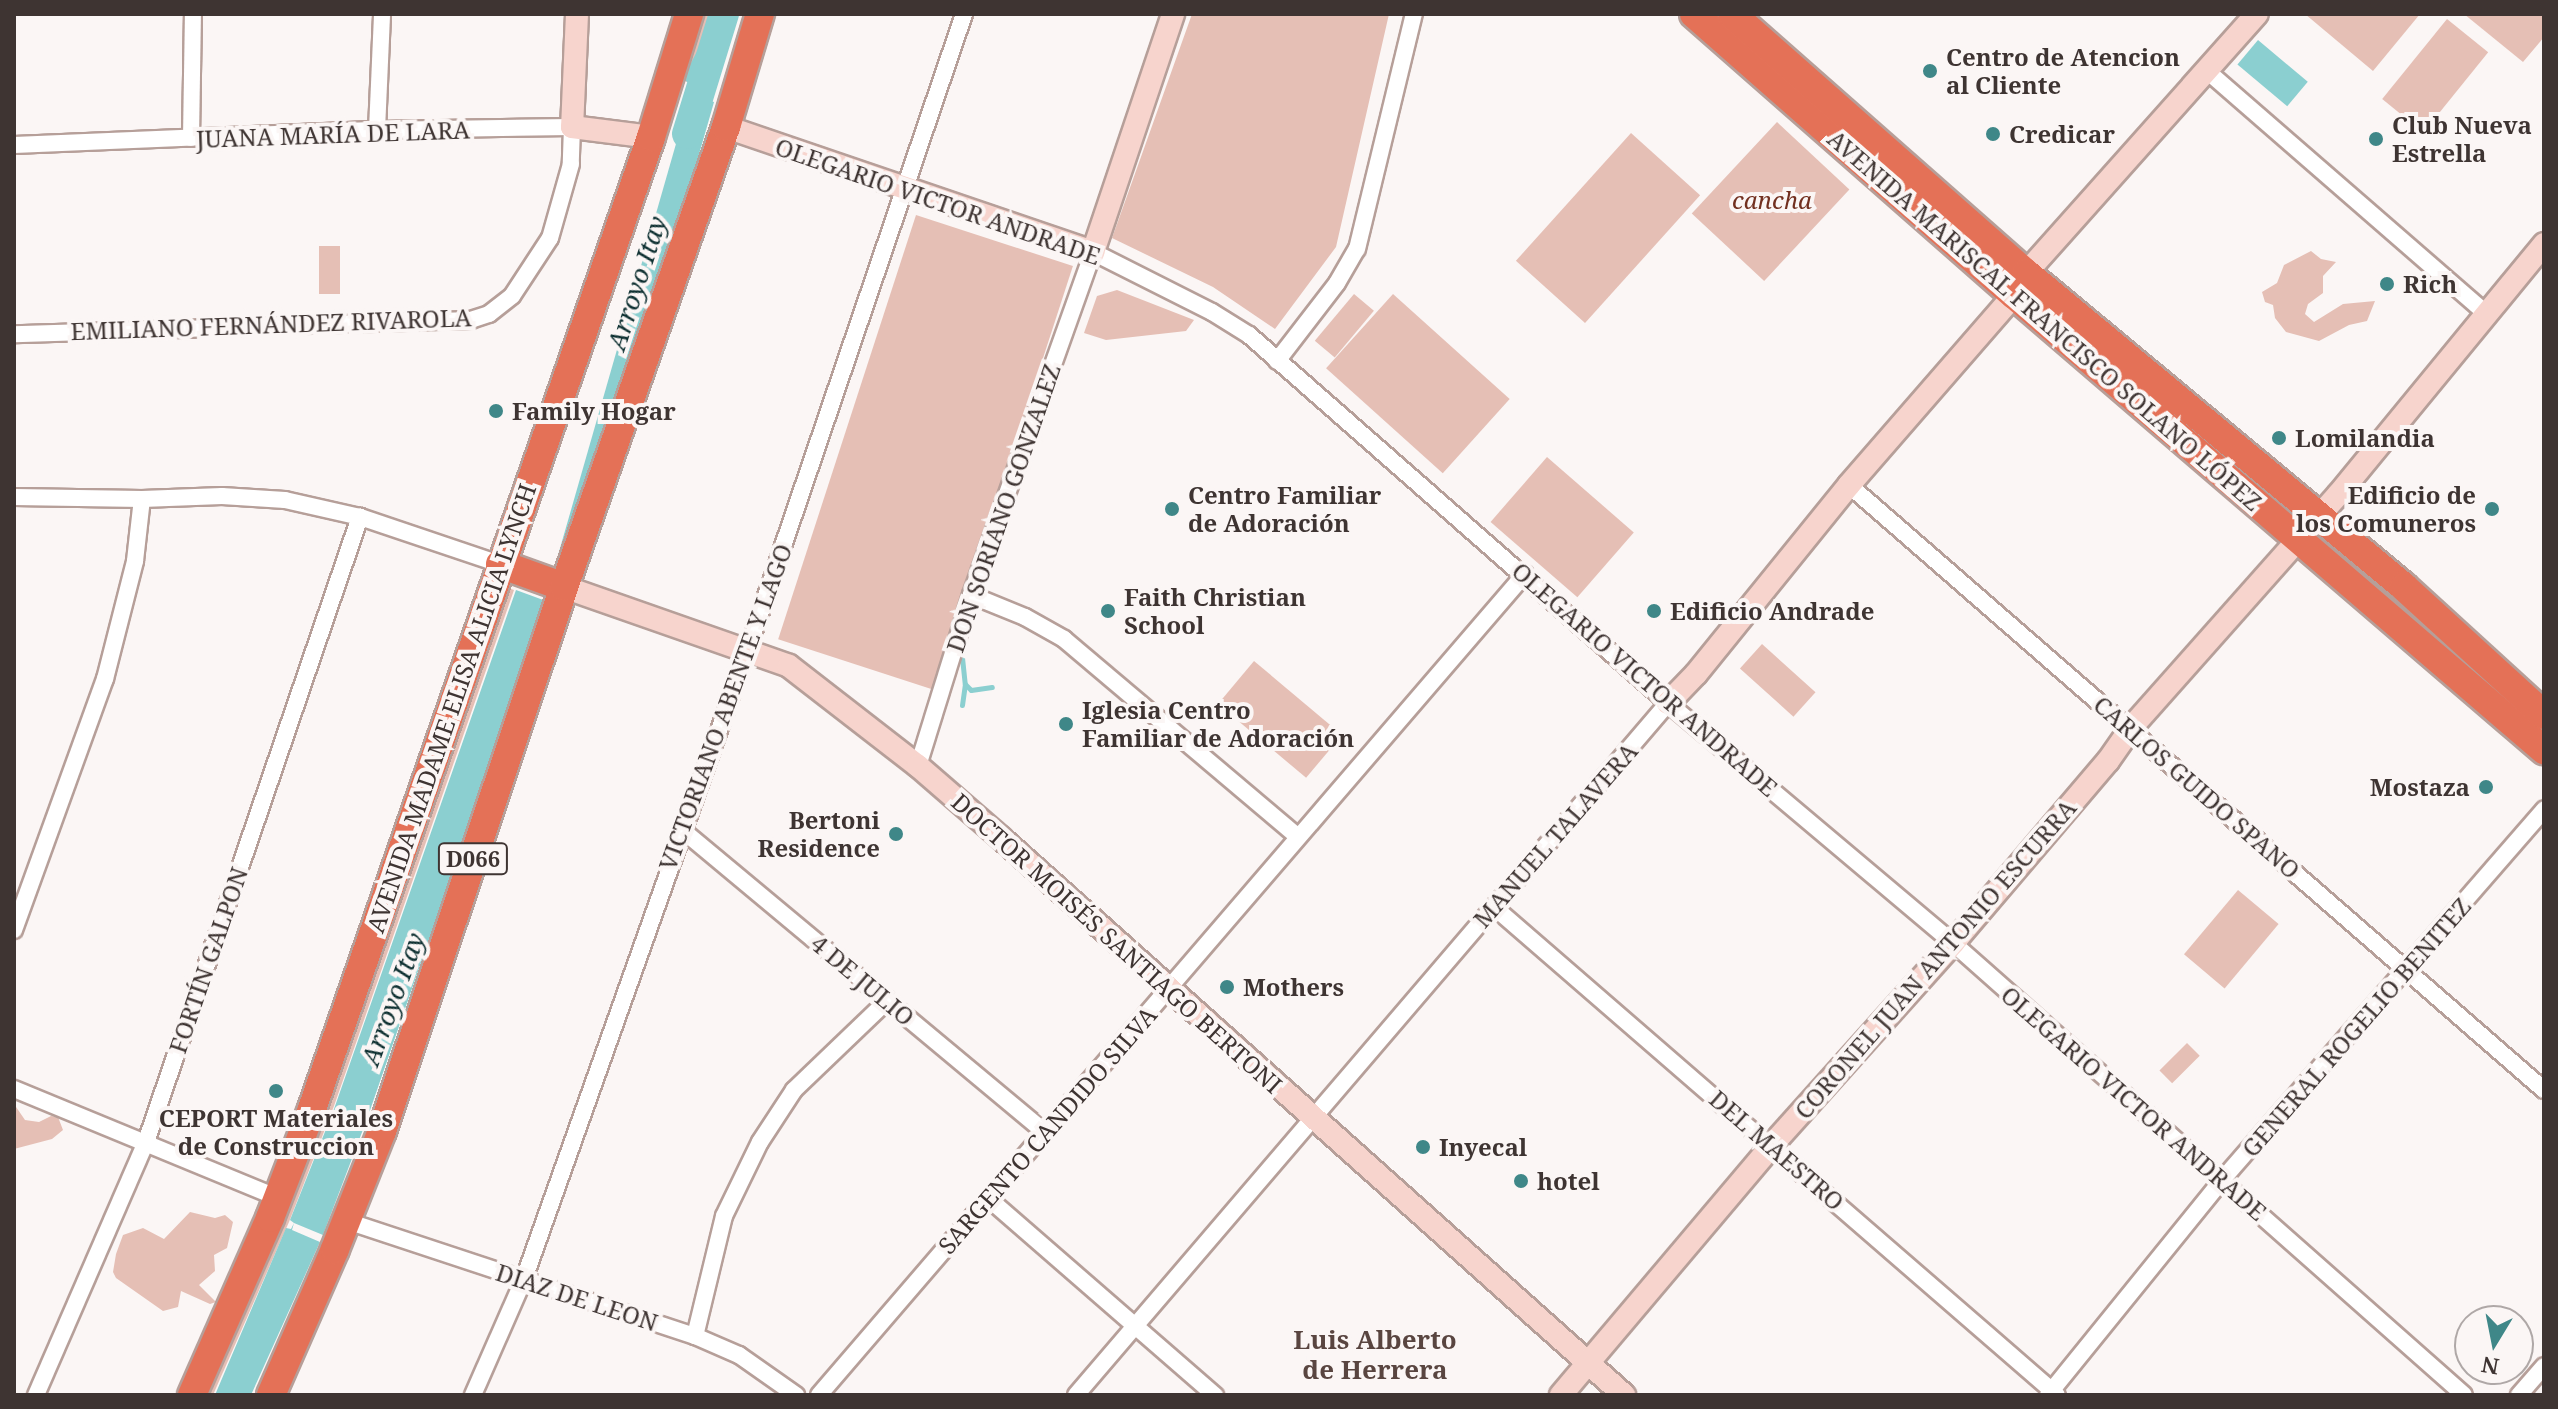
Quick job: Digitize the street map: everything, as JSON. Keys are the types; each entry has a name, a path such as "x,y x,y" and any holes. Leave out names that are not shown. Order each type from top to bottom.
{"highway":[{"name":"AVENIDA MADAME ELISA ALICIA LYNCH","path":"192,1395 279,1198 510,568 689,14"},
{"name":"D066","path":"271,1395 347,1221 382,1131 559,585 726,127 763,14"},
{"name":"AVENIDA MARISCAL FRANCISCO SOLANO LÓPEZ","path":"1694,14 2308,527 2544,750"},
{"name":"AVENIDA MARISCAL FRANCISCO SOLANO LÓPEZ","path":"1732,14 2020,284"},
{"name":"AVENIDA MARISCAL FRANCISCO SOLANO LÓPEZ","path":"2308,527 2404,587 2544,715"},
{"path":"510,568 559,585"}],"street":[{"path":"191,138 193,14"},
{"path":"377,130 382,14"},
{"name":"EMILIANO FERNÁNDEZ RIVAROLA","path":"14,334 471,320 489,314 512,296 550,238 571,164 577,14"},
{"name":"VICTORIANO ABENTE Y LAGO","path":"473,1395 524,1279 681,829 748,649 964,14"},
{"path":"1093,252 1173,14"},
{"path":"1277,361 1337,283 1357,249 1414,14"},
{"name":"MANUEL TALAVERA","path":"1076,1395 1311,1117 1696,674 1849,485 2020,284 2257,14"},
{"path":"2206,70 2486,313"},
{"name":"JUANA MARÍA DE LARA","path":"14,145 377,130 572,127 651,137"},
{"name":"OLEGARIO VICTOR ANDRADE","path":"726,127 1093,252 1212,312 1249,335 1525,574 1668,703 1953,943 2464,1395"},
{"name":"CORONEL JUAN ANTONIO ESCURRA","path":"1561,1395 1772,1145 1953,943 2108,761 2130,729 2308,527 2544,244"},
{"name":"DON SORIANO GONZALEZ","path":"918,766 971,595 1093,252"},
{"name":"CARLOS GUIDO SPANO","path":"1849,485 2544,1090"},
{"path":"14,497 253,497 318,506 360,517 510,568"},
{"path":"14,930 105,679 135,561 142,499"},
{"name":"FORTÍN GALPON","path":"36,1395 146,1142 360,517"},
{"name":"SARGENTO CANDIDO SILVA","path":"819,1395 1525,574"},
{"name":"DOCTOR MOISÉS SANTIAGO BERTONI","path":"559,585 748,649 789,666 918,766 1171,987 1311,1117 1624,1395"},
{"path":"971,595 1025,617 1064,639 1297,836"},
{"name":"GENERAL ROGELIO BENITEZ","path":"2052,1393 2222,1180 2408,970 2544,809"},
{"name":"4 DE JULIO","path":"681,829 1044,1131"},
{"name":"DEL MAESTRO","path":"1494,907 1772,1145 2052,1393"},
{"path":"695,1336 724,1216 760,1142 794,1090 888,1000"},
{"path":"14,1089 279,1198"},
{"path":"988,1198 1215,1395"},
{"name":"DIAZ DE LEON","path":"347,1221 695,1336 739,1355 796,1395"},
{"path":"2519,1395 2544,1366"}],"green space":[{"path":"700,14 715,14 691,83 681,80"},
{"path":"1192,14 1389,14 1336,247 1275,329 1213,287 1112,238"},
{"path":"2305,14 2420,14 2373,71"},
{"path":"2464,14 2542,14 2544,37 2523,62"},
{"path":"2447,19 2488,52 2423,132 2382,99"},
{"name":"cancha","path":"1777,122 1849,190 1764,281 1692,213"},
{"path":"1631,133 1700,195 1585,323 1516,261"},
{"path":"916,215 1073,266 935,690 778,639"},
{"path":"319,246 340,246 340,294 319,294"},
{"path":"2311,251 2321,259 2336,262 2323,276 2323,293 2308,304 2305,314 2314,322 2343,304 2375,301 2367,321 2349,325 2319,341 2286,332 2275,318 2273,305 2265,302 2262,292 2277,283 2284,265"},
{"path":"1117,290 1194,320 1186,331 1106,340 1084,333 1097,296"},
{"path":"1354,294 1374,311 1335,357 1315,341"},
{"path":"1393,294 1510,399 1443,473 1326,368"},
{"path":"1547,457 1634,532 1577,597 1491,522"},
{"path":"505,587 514,590 334,1106 289,1222 213,1395 201,1395"},
{"path":"1762,644 1816,692 1793,717 1740,669"},
{"path":"1254,661 1342,735 1306,778 1218,704"},
{"path":"2238,890 2279,924 2225,988 2184,954"},
{"path":"2187,1043 2200,1056 2172,1083 2159,1071"},
{"path":"14,1104 25,1120 39,1122 51,1116 58,1117 63,1130 52,1139 14,1149"},
{"path":"190,1212 215,1218 225,1215 233,1222 227,1248 214,1255 215,1271 199,1285 216,1302 210,1304 181,1291 178,1307 163,1311 116,1278 113,1272 116,1254 123,1235 143,1228 164,1239"}],"water":[{"path":"717,14 738,25 703,91 682,79"},
{"path":"2258,40 2308,82 2287,106 2237,65"},
{"path":"690,95 714,102 581,565 557,558"},
{"path":"516,590 546,601 367,1119 323,1235 290,1220 334,1109"},
{"path":"294,1223 292,1230 320,1242 251,1395 215,1395 286,1228 291,1229"}],"pier":[{"path":"712,14 745,14 735,50 704,39"}],"waterway":[{"name":"Arroyo Itay","path":"687,134 724,14"},
{"path":"961,648 965,684 971,690 992,687"},
{"path":"962,705 965,684"}],"place":[{"name":"Centro de Atencion al Cliente","path":"1930,71"},
{"name":"Credicar","path":"1993,134"},
{"name":"Club Nueva Estrella","path":"2376,139"},
{"name":"Rich","path":"2387,284"},
{"name":"Family Hogar","path":"496,411"},
{"name":"Lomilandia","path":"2279,438"},
{"name":"Centro Familiar de Adoración","path":"1172,509"},
{"name":"Edificio de los Comuneros","path":"2492,509"},
{"name":"Faith Christian School","path":"1108,611"},
{"name":"Edificio Andrade","path":"1654,611"},
{"name":"Iglesia Centro Familiar de Adoración","path":"1066,724"},
{"name":"Mostaza","path":"2486,787"},
{"name":"Bertoni Residence","path":"896,834"},
{"name":"Mothers","path":"1227,987"},
{"name":"CEPORT Materiales de Construccion","path":"276,1091"},
{"name":"Inyecal","path":"1423,1147"},
{"name":"hotel","path":"1521,1181"}],"district":[{"name":"Luis Alberto de Herrera","path":"1375,1355"}]}
